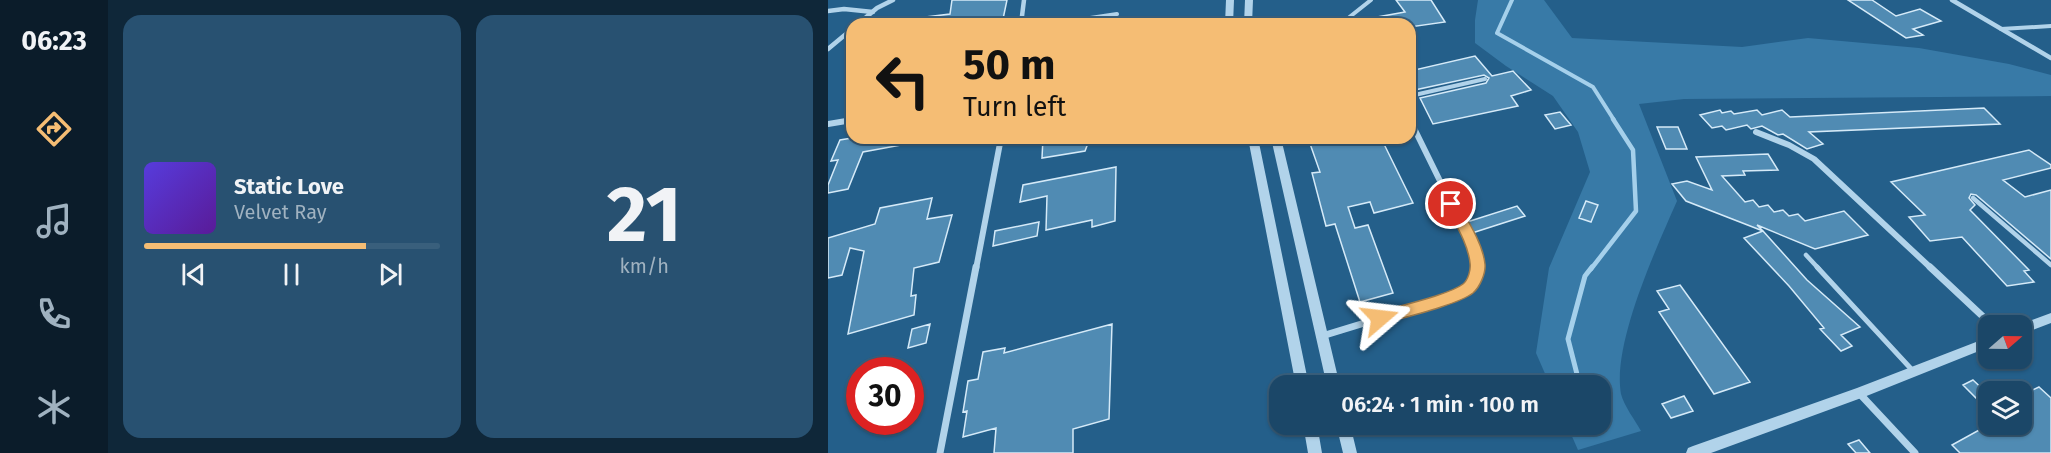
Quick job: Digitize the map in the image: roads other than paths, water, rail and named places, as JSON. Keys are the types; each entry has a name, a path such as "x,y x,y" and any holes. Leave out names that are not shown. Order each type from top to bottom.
{"street":[{"path":"866,18 893,0"},
{"path":"1022,18 1024,0"},
{"path":"1229,18 1230,0"},
{"path":"1248,18 1249,0"},
{"path":"1952,0 2051,58"},
{"path":"828,11 844,9 873,12"},
{"path":"828,49 846,34"},
{"path":"828,124 846,121"},
{"path":"1322,336 1453,296 1468,288 1476,278 1478,264 1472,246 1416,132"},
{"path":"1756,132 1789,145 1814,159 1981,315"},
{"path":"940,453 1000,144"},
{"path":"1254,144 1301,375"},
{"path":"1277,144 1331,375"},
{"path":"2032,325 2051,318"},
{"path":"1699,452 1978,346"},
{"path":"1859,393 1915,453"},
{"path":"1312,435 1315,453"},
{"path":"1346,435 1350,453"}],"lane":[{"path":"1348,18 1371,0"},
{"path":"1090,18 1117,14"},
{"path":"2001,29 2051,26"},
{"path":"1416,95 1485,79"},
{"path":"1973,198 2051,265"},
{"path":"1806,255 1914,372"}],"waterway":[{"path":"1512,0 1497,33 1593,87 1614,120"},
{"path":"1591,269 1636,211 1633,150 1613,119"},
{"path":"1577,375 1568,339 1585,276 1592,267"}]}
